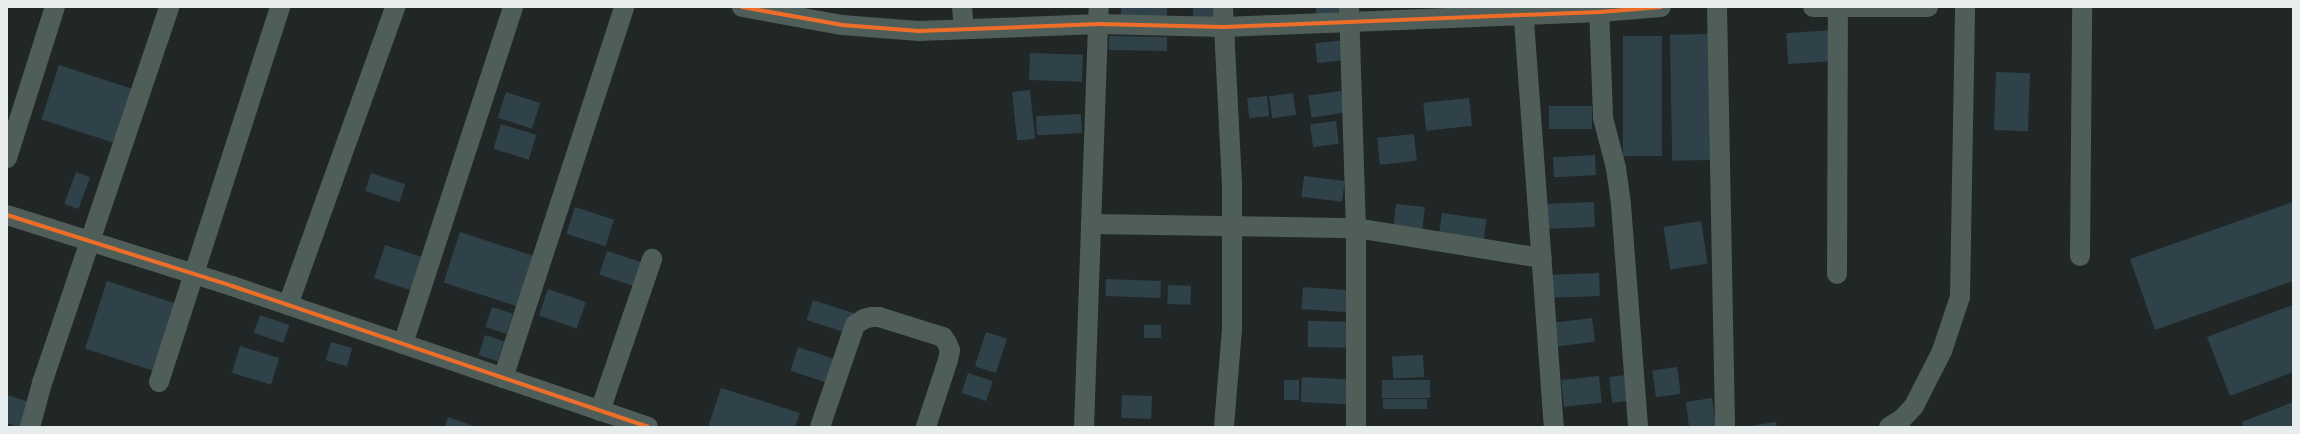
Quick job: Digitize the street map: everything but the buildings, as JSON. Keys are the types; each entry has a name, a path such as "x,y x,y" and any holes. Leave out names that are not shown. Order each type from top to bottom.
{"street":[{"path":"7,158 55,7"},
{"path":"30,427 42,383 170,7"},
{"path":"159,382 280,7"},
{"path":"288,305 395,7"},
{"path":"403,344 513,7"},
{"path":"503,378 624,7"},
{"path":"742,7 841,16 919,31 964,29 1099,15 1224,27 1349,14 1661,7"},
{"path":"962,7 964,29"},
{"path":"1224,7 1232,183 1232,329 1224,427"},
{"path":"1716,7 1725,427"},
{"path":"1813,7 1928,7"},
{"path":"1889,427 1902,419 1914,406 1942,351 1960,297 1965,7"},
{"path":"2080,256 2082,7"},
{"path":"1837,274 1838,8"},
{"path":"1600,9 1603,118 1616,168 1620,197 1638,427"},
{"path":"1523,10 1554,427"},
{"path":"1349,14 1356,228 1356,427"},
{"path":"1084,427 1099,15"},
{"path":"7,215 288,305 648,427"},
{"path":"1091,224 1356,228 1542,258"},
{"path":"600,411 652,259"},
{"path":"820,427 855,325 864,319 879,317 942,337 947,342 950,350 948,360 926,427"}],"cycle path":[{"path":"742,7 842,25 919,31 1099,24 1224,27 1600,12 1661,7"},
{"path":"7,215 232,286 648,427"}]}
